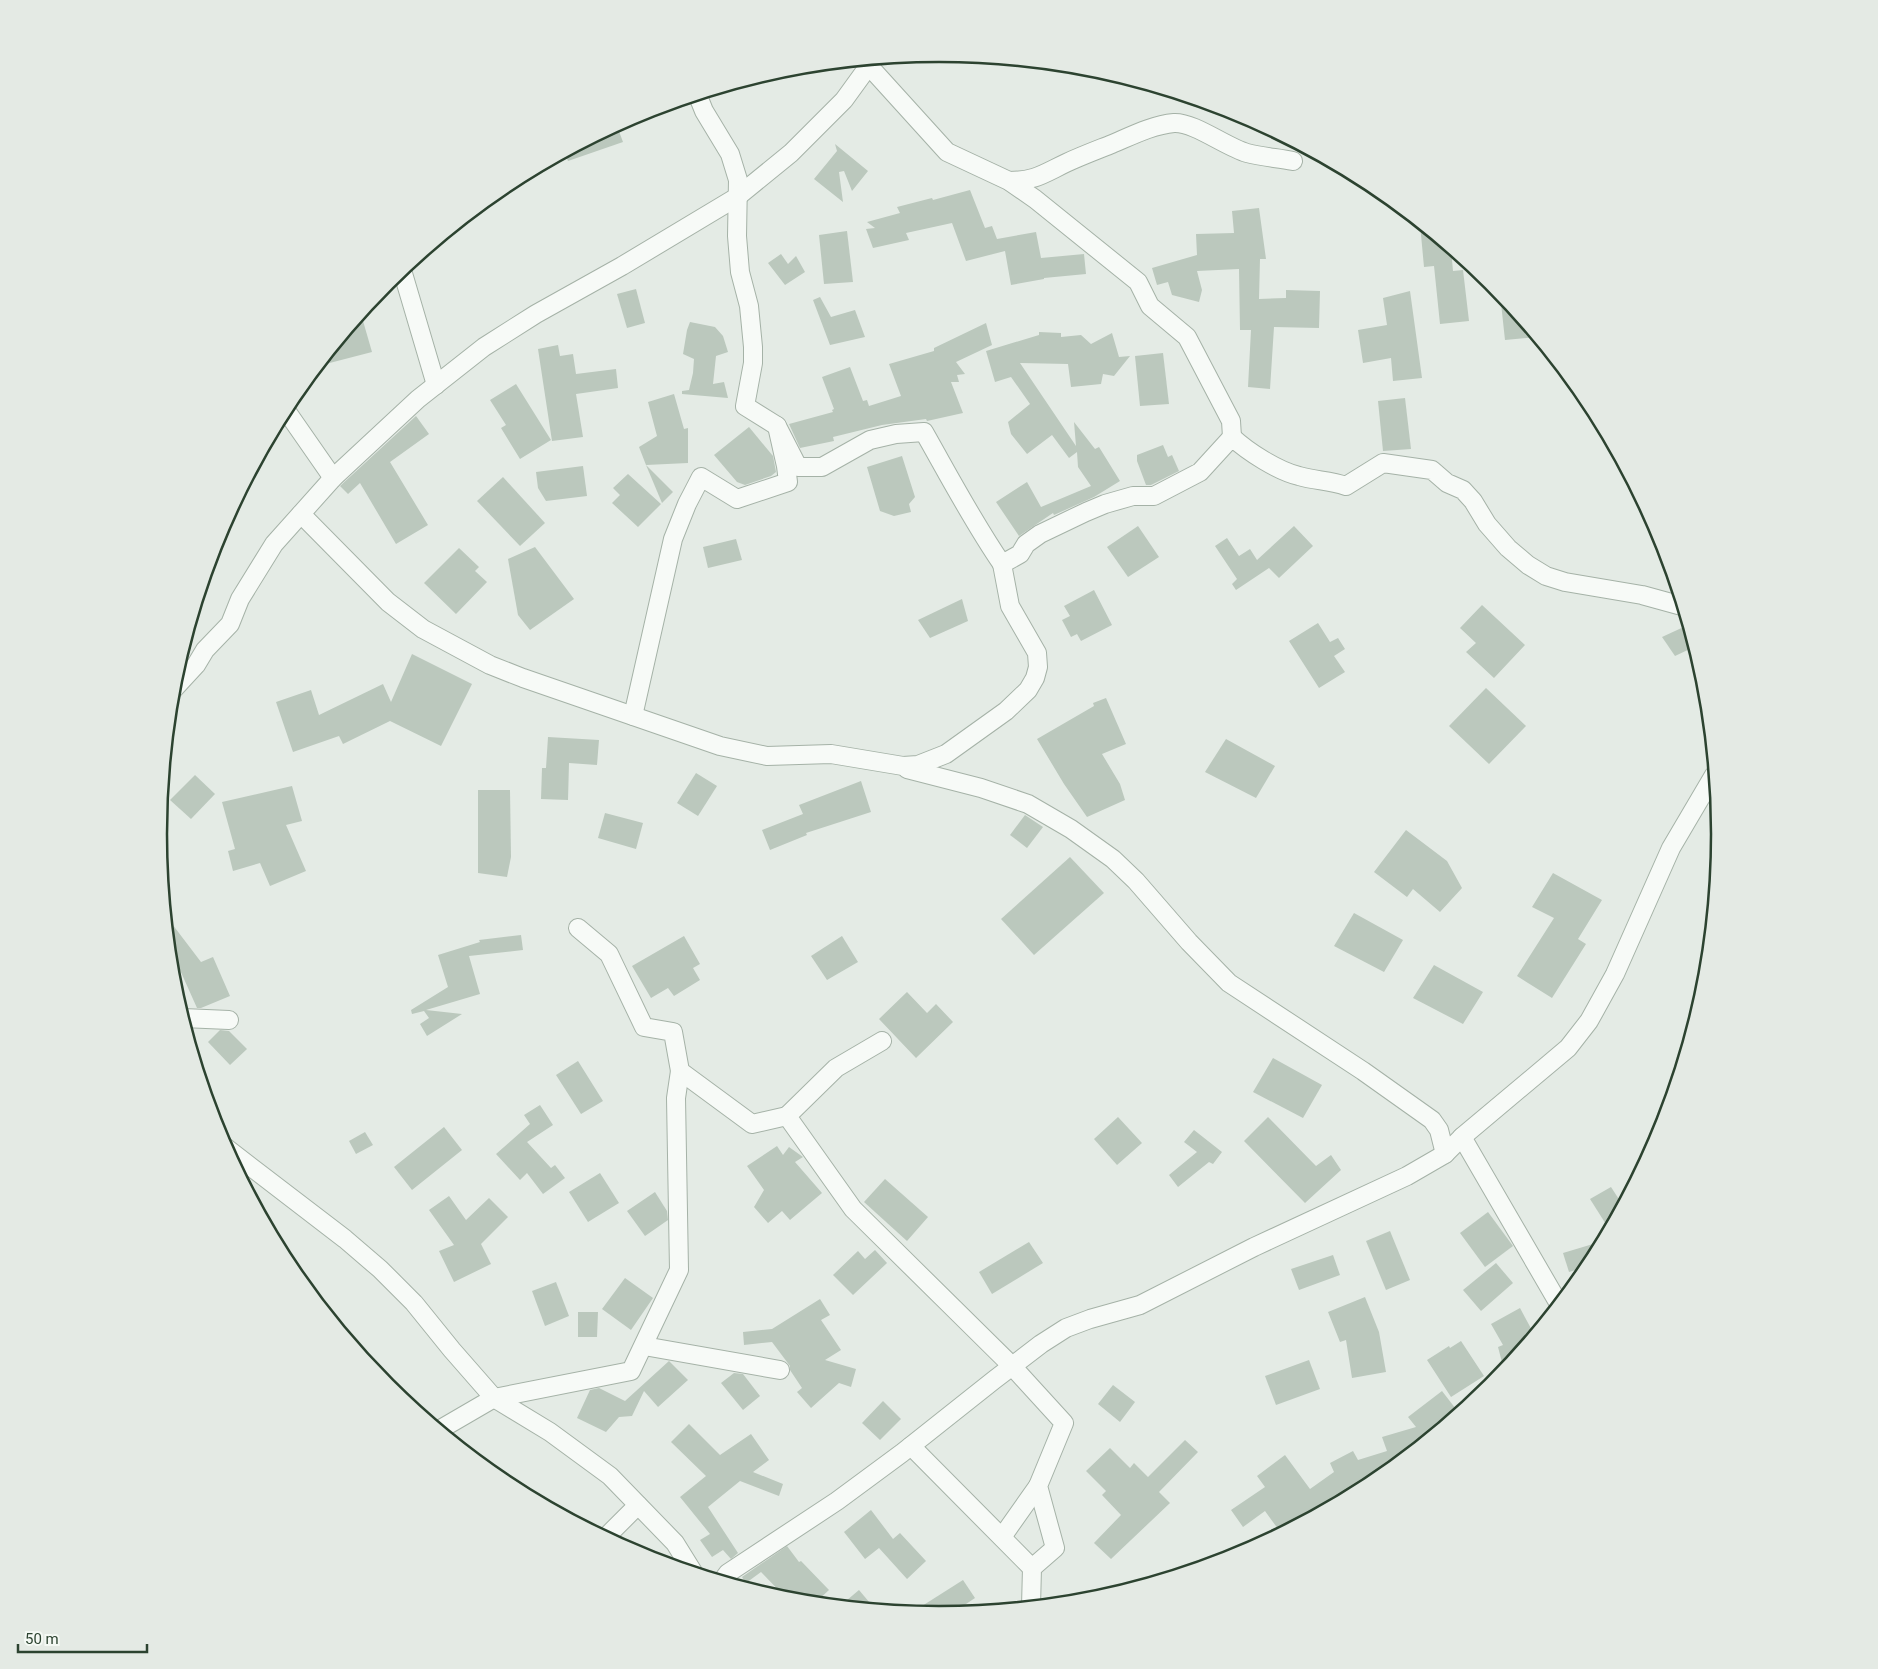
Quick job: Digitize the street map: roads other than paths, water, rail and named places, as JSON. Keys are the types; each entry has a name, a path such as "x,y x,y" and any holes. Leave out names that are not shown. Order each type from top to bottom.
{"street":[{"path":"183,679 196,665 205,650 230,624 240,599 274,544 333,478 418,399 484,347 536,314 622,266 737,197 791,153 844,100 869,66"},
{"path":"873,66 947,152 1009,181 1035,199 1138,282 1150,306 1187,337 1231,421 1232,437 1243,448 1262,460 1299,476 1330,480 1346,486 1383,463 1432,470 1447,483 1463,490 1473,501 1487,524 1508,548 1528,565 1546,576 1565,582 1642,595 1676,604"},
{"path":"700,100 730,154 738,180 740,272 749,306 754,363 745,406 777,426 798,467 822,466 870,440 896,434 924,432 954,483 973,521 1002,564 1010,606 1037,653 1038,667 1028,690 1006,712 946,754 918,765 891,764"},
{"path":"1009,181 1030,180 1040,177 1066,163 1133,135 1160,125 1175,123 1187,124 1248,153 1293,161"},
{"path":"404,278 436,385"},
{"path":"290,417 333,478"},
{"path":"633,716 673,539 687,504 702,477 738,499 788,482 777,426"},
{"path":"1002,564 1020,554 1026,544 1040,534 1086,512 1133,496 1154,496 1200,472 1232,437"},
{"path":"301,514 388,602 424,629 490,665 720,746 767,756 831,754 858,757 962,783 1028,804 1096,846 1113,859 1136,881 1189,942 1229,983 1363,1071 1432,1120 1439,1130 1445,1154"},
{"path":"725,1576 837,1502 1012,1366 1066,1328 1140,1304 1254,1247 1407,1176 1445,1154 1462,1137 1568,1048 1588,1021 1615,974 1671,848 1709,784"},
{"path":"444,1427 494,1398 632,1371 679,1270 676,1098 680,1071 674,1032 644,1027 609,954 578,928"},
{"path":"189,1018 230,1020"},
{"path":"680,1071 752,1124 787,1116 836,1068 882,1041"},
{"path":"787,1116 853,1209 1012,1366 1064,1423 1038,1486 1002,1538"},
{"path":"1462,1137 1555,1298"},
{"path":"239,1158 380,1269 414,1303 494,1398 550,1432 603,1470 674,1543 688,1565"},
{"path":"644,1346 780,1370"},
{"path":"911,1446 1032,1568 1031,1601"},
{"path":"1032,1568 1055,1548 1038,1486"},
{"path":"611,1533 638,1505"}]}
